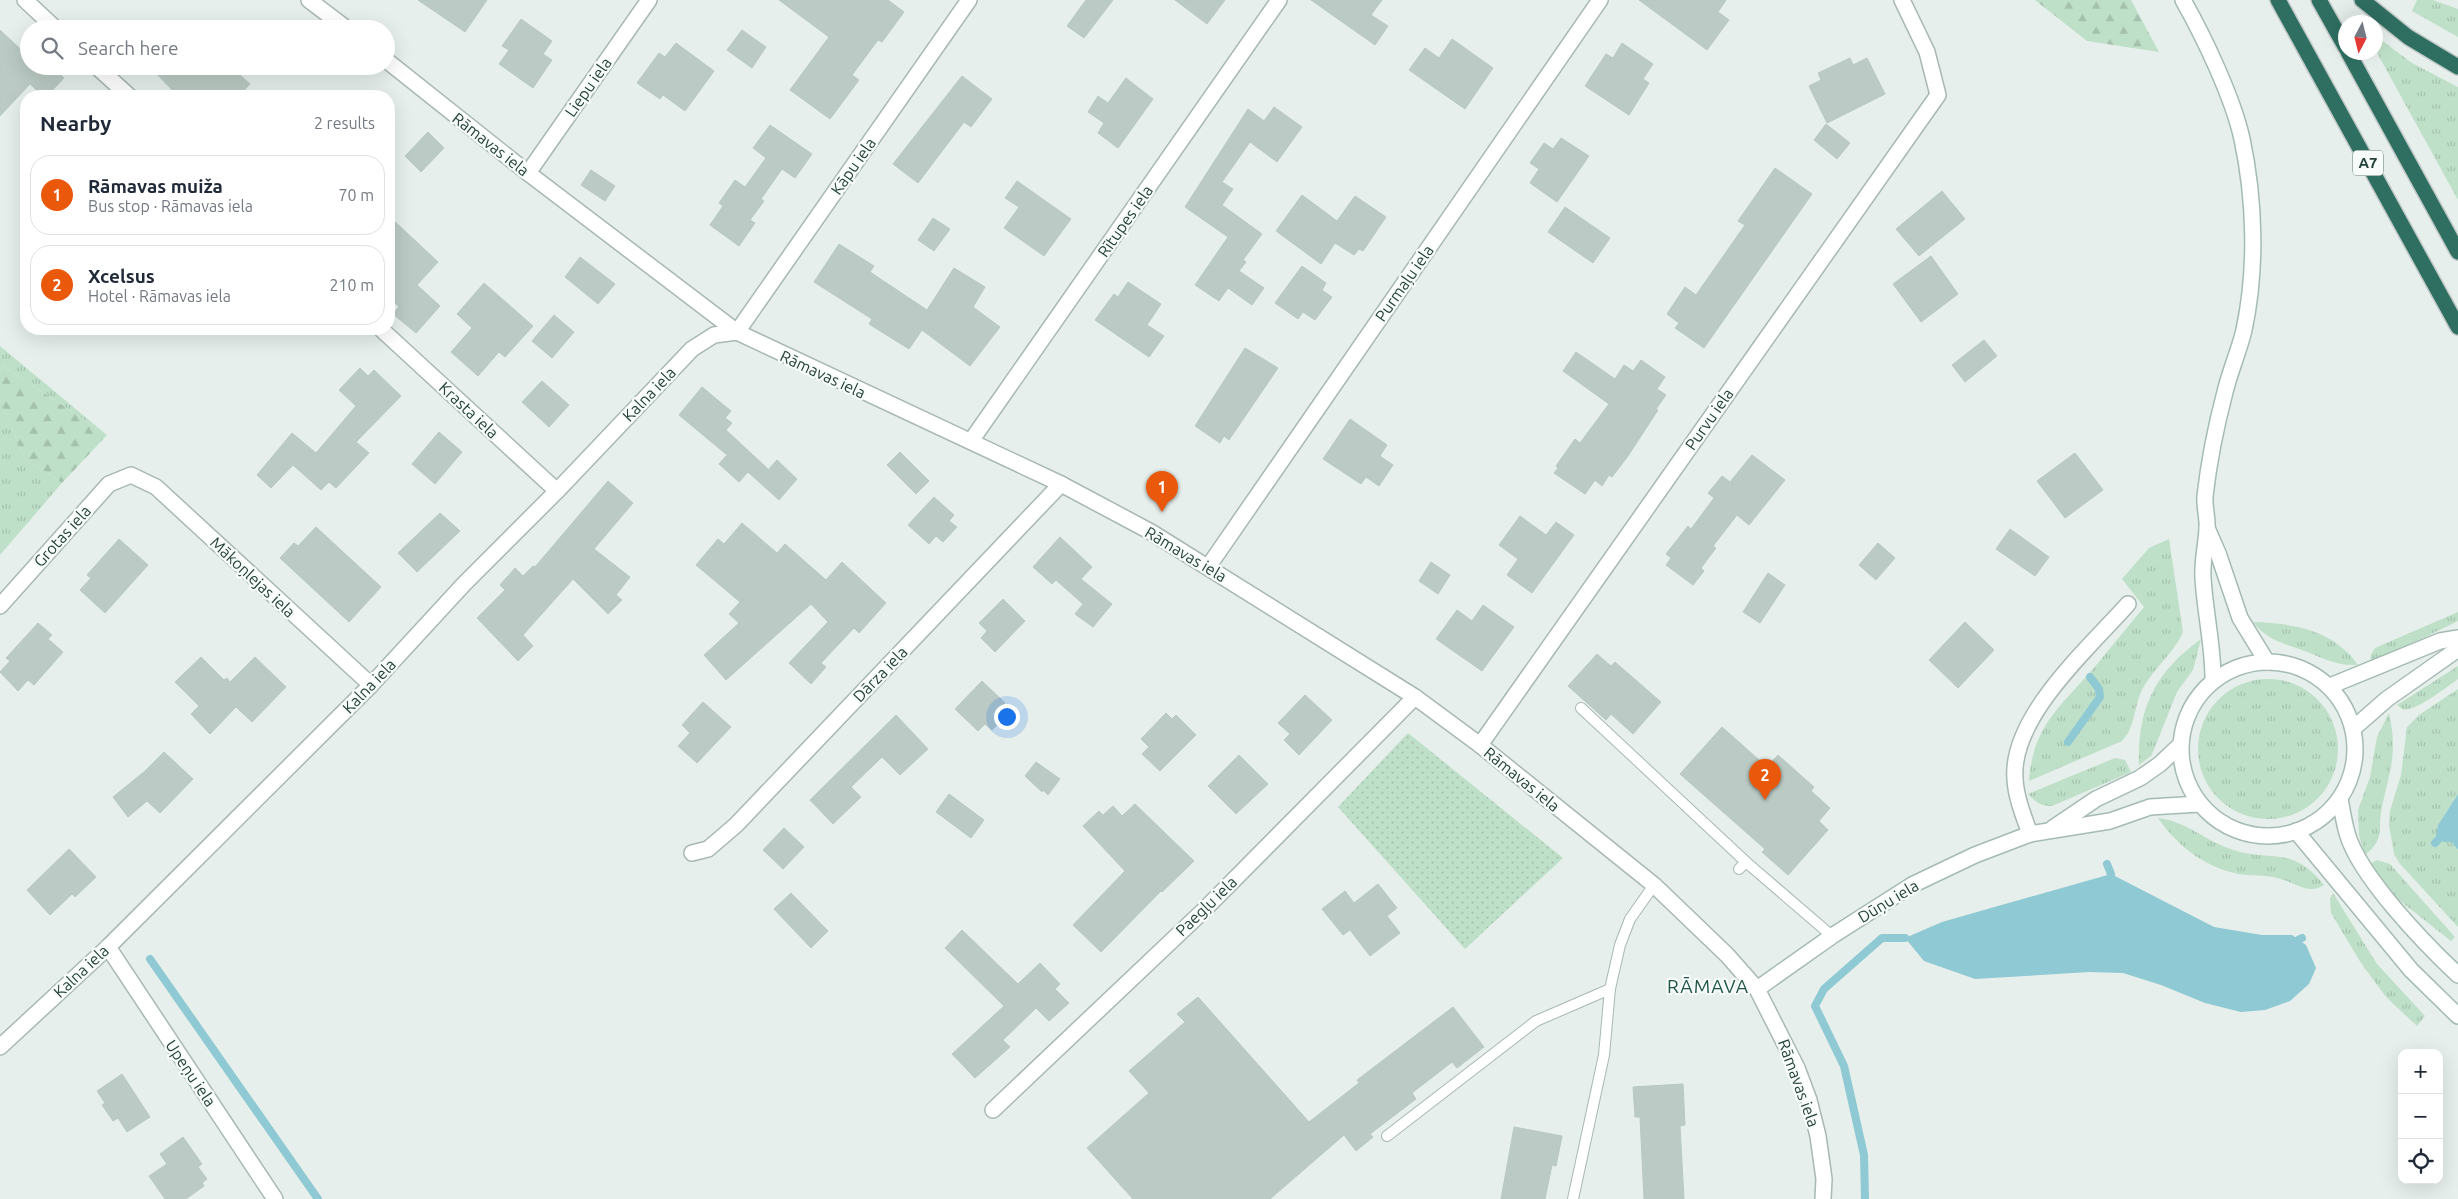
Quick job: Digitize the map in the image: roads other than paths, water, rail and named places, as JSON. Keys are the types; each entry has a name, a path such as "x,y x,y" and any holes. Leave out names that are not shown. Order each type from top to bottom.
{"highway":[{"name":"A7","path":"2278,0 2458,327"},
{"path":"2319,0 2338,34"},
{"path":"2362,0 2408,37 2458,67"},
{"name":"A7","path":"2352,60 2458,252"}],"street":[{"path":"24,0 46,20"},
{"name":"Liepu iela","path":"528,173 649,0"},
{"name":"Kāpu iela","path":"737,332 969,0"},
{"name":"Rītupes iela","path":"971,441 1279,0"},
{"name":"Purmaļu iela","path":"1208,566 1600,0"},
{"name":"Purvu iela","path":"1480,745 1938,95 1928,52 1902,0"},
{"path":"2183,0 2214,64 2230,104 2241,137 2249,184 2251,280 2244,331 2225,390 2212,449 2205,498 2207,528 2203,555 2203,579 2213,651 2213,680"},
{"path":"319,3 337,20"},
{"name":"Rāmavas iela","path":"395,67 528,173 737,332 1061,484 1151,532 1415,697 1480,745 1654,885 1727,955 1757,989 1776,1025 1809,1100 1818,1136 1824,1180 1823,1199"},
{"path":"106,75 122,90"},
{"name":"Kalna iela","path":"0,1046 108,946 370,685 464,584 557,491 692,349 714,335 737,332"},
{"name":"Krasta iela","path":"388,335 557,491"},
{"name":"Grotas iela","path":"0,606 109,484 131,475"},
{"name":"Mākoņlejas iela","path":"131,475 156,487 370,685"},
{"name":"Dārza iela","path":"692,853 708,849 736,825 1061,484"},
{"path":"2207,528 2218,553 2240,618 2267,662"},
{"path":"2030,834 2014,780 2015,758 2023,734 2045,697 2128,604"},
{"path":"2330,686 2440,641 2458,638"},
{"path":"2355,727 2387,699 2458,649"},
{"path":"2267,662 2301,668 2330,686 2349,710 2355,727 2356,760 2352,776 2340,799 2321,818 2296,831 2270,836 2243,833 2219,822 2198,804 2184,770 2179,746 2186,715 2196,698 2213,680 2239,666 2267,662"},
{"name":"Paegļu iela","path":"992,1110 1202,912 1415,697"},
{"name":"Dūņu iela","path":"2050,830 2096,799 2140,778 2160,764 2179,746"},
{"path":"2340,799 2347,834 2362,863 2388,900 2458,975"},
{"name":"Dūņu iela","path":"1757,989 1832,936 1912,885 1975,855 2030,834 2110,821 2150,807 2198,804"},
{"path":"2296,831 2411,970 2458,1016"},
{"name":"Upeņu iela","path":"108,946 275,1199"}],"lane":[{"path":"1581,708 1742,865 1832,936"},
{"path":"1573,1199 1604,1055 1610,989 1620,945 1630,919 1654,885"},
{"path":"1387,1136 1536,1021 1610,989"}],"water":[{"path":"2458,794 2458,850 2452,842 2444,842 2436,836 2438,825"},
{"path":"2111,874 2214,927 2262,935 2292,935 2306,945 2316,968 2309,984 2290,1001 2265,1010 2241,1012 2205,1003 2161,985 2123,973 2089,972 1975,979 1924,961 1905,938 1942,922"}],"waterway":[{"path":"2068,742 2100,697 2099,689 2090,677"},
{"path":"2435,843 2440,838"},
{"path":"2107,864 2111,874"},
{"path":"1865,1199 1864,1155 1844,1066 1815,1006 1824,989 1882,938 1905,938"},
{"path":"2298,940 2302,938"},
{"path":"150,959 318,1199"}],"place":[{"name":"Rāmavas muiža","path":"1162,512"},
{"name":"Xcelsus","path":"1765,800"}],"district":[{"name":"RĀMAVA","path":"1708,986"}]}
